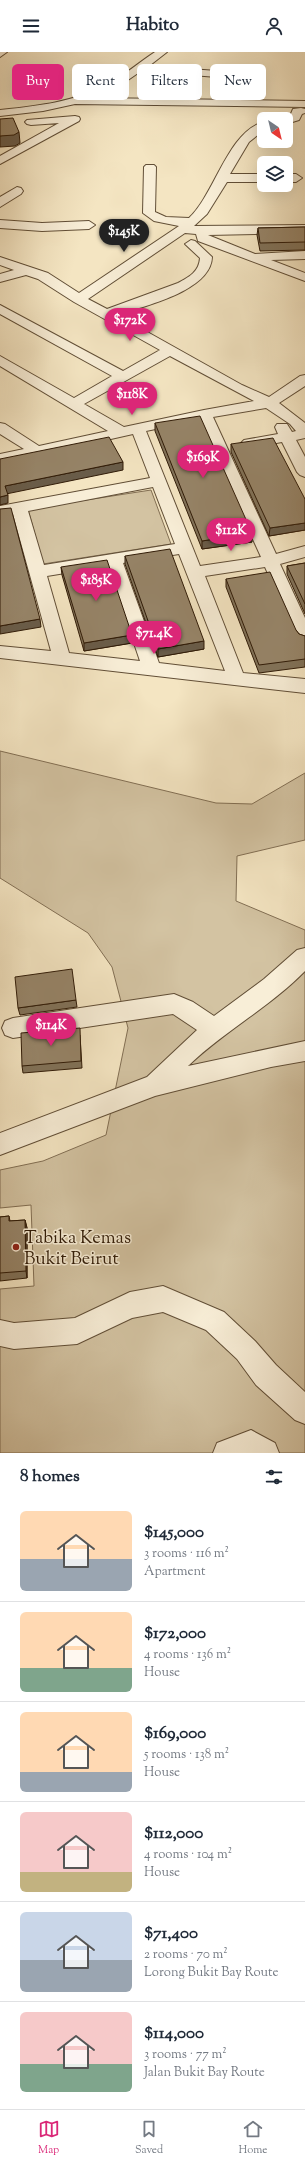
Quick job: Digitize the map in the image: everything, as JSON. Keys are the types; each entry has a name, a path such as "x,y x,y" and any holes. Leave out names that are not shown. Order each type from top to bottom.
{"street":[{"path":"143,64 161,52"},
{"path":"0,113 71,102 111,86 137,68"},
{"path":"71,102 303,107"},
{"path":"0,161 75,119 108,103"},
{"path":"56,119 58,105"},
{"path":"293,119 296,118 297,111 303,107"},
{"path":"16,123 56,119 75,119"},
{"path":"79,299 186,226 204,210 232,158 252,131 257,129"},
{"path":"0,148 25,146"},
{"path":"150,167 149,213 153,217 202,231 305,229"},
{"path":"222,178 257,178"},
{"path":"0,203 17,191"},
{"path":"0,224 42,227 89,225"},
{"path":"202,231 202,238 305,277"},
{"path":"106,314 184,285 201,274 206,265 206,257 191,244"},
{"path":"250,256 305,255"},
{"path":"0,261 43,276 79,299 237,388 273,406 295,421 305,433 219,448"},
{"path":"0,278 28,270"},
{"path":"0,309 122,376"},
{"path":"73,404 170,350"},
{"path":"0,360 121,432"},
{"path":"0,459 204,414 273,406 280,397 305,379"},
{"path":"273,406 279,422 305,472"},
{"path":"204,414 305,637"},
{"path":"0,427 36,451"},
{"path":"138,428 237,679"},
{"path":"0,511 158,481"},
{"path":"19,507 62,660"},
{"path":"37,572 185,548"},
{"path":"194,572 271,561 305,551"},
{"path":"114,560 152,670"},
{"path":"0,652 305,686"},
{"path":"155,1085 180,1058 214,1030 290,973 305,957"},
{"path":"13,1028 174,1004 185,1008 214,1030"},
{"path":"0,1144 155,1085 271,1057 305,1052"},
{"path":"0,1332 14,1336 77,1331 130,1305 163,1299 215,1321 246,1350 266,1375 305,1410"},
{"path":"227,1453 250,1444 265,1453"}],"shaded area":[{"path":"151,490 171,544 43,564 28,509"},
{"path":"0,751 216,803 252,804 305,773 305,840 237,856 236,901 305,930 305,1453 0,1453 0,1289 34,1286 31,1205 0,1208 0,1170 43,1161 106,1135 128,1028 112,967 88,933 0,878"}],"building":[{"path":"13,118 19,132 14,135 0,136 0,119"},
{"path":"305,227 305,242 260,243 258,228"},
{"path":"200,416 252,533 202,541 155,423"},
{"path":"109,437 123,462 5,486 8,495 0,497 0,459"},
{"path":"273,438 305,499 305,523 270,528 231,444"},
{"path":"11,508 40,619 0,626 0,509"},
{"path":"170,549 204,641 158,649 125,556"},
{"path":"107,560 132,635 84,643 61,567"},
{"path":"305,563 305,604 287,566"},
{"path":"270,572 296,630 299,634 305,636 305,659 259,665 226,579"},
{"path":"72,969 76,1000 18,1008 15,977"},
{"path":"80,1028 81,1061 22,1066 21,1033"},
{"path":"9,1216 9,1221 25,1220 26,1271 0,1273 0,1217"}],"place":[{"name":"Tabika Kemas Bukit Beirut","path":"16,1247"}]}
